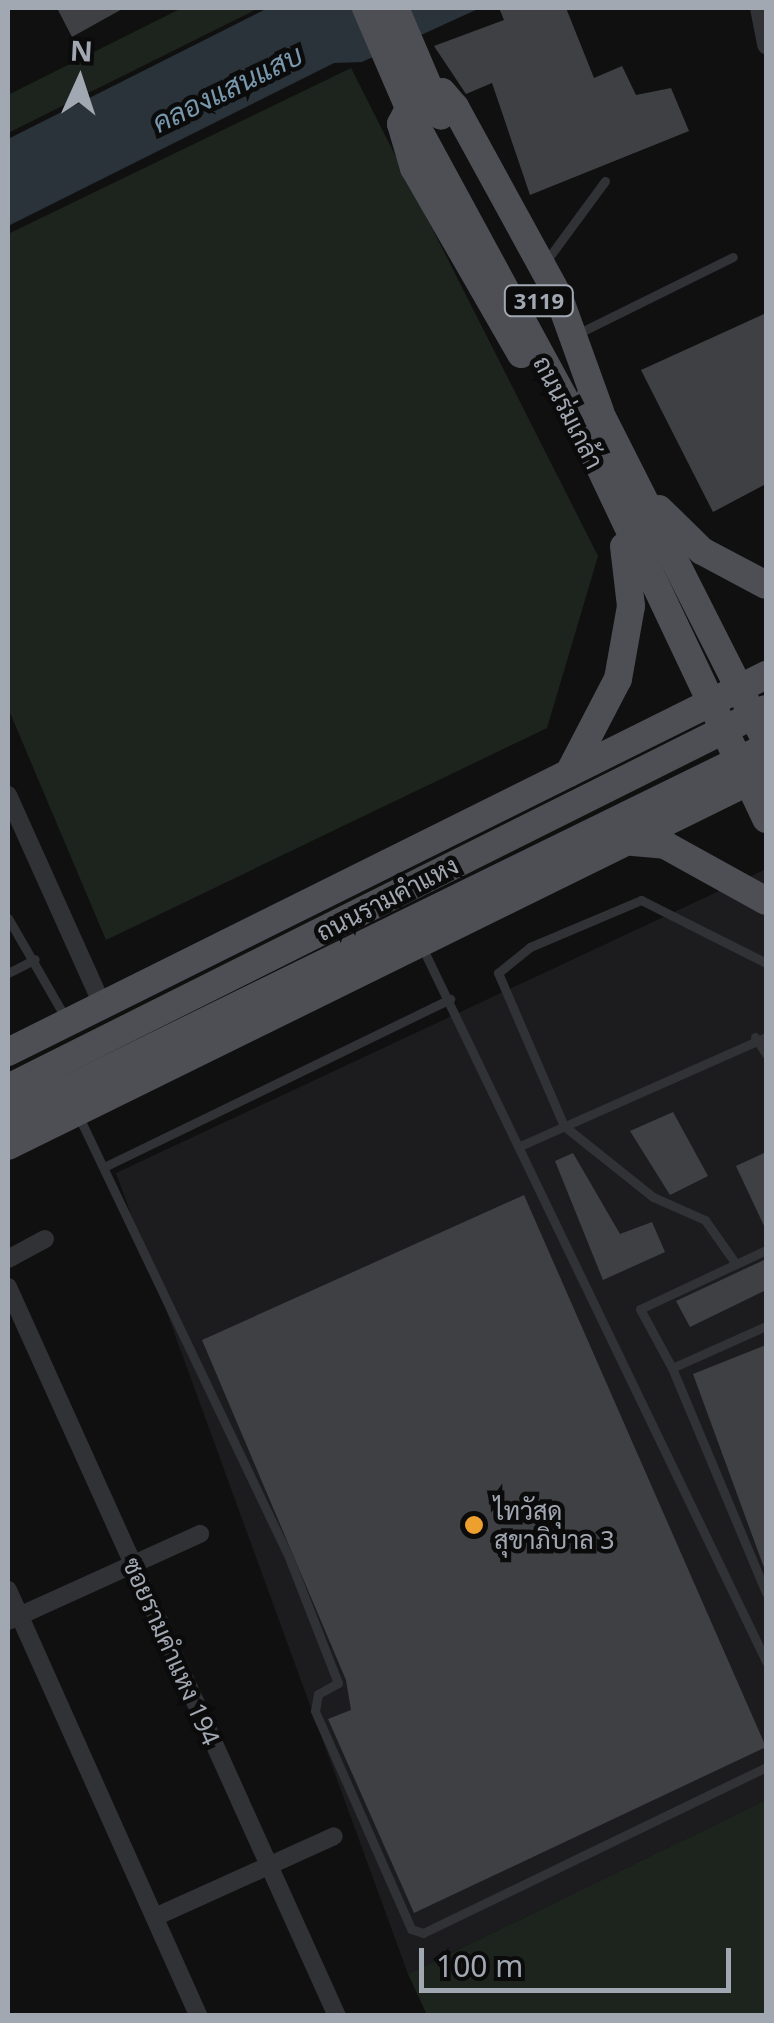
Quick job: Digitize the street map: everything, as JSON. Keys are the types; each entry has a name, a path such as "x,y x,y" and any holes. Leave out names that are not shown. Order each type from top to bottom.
{"main road":[{"name":"ถนนร่มเกล้า","path":"366,8 586,411 624,490 711,704 758,778 766,820"},
{"name":"ถนนร่มเกล้า","path":"395,8 429,123"},
{"path":"442,92 455,107 542,266 573,336 586,411 504,329 414,168 401,124 417,93 442,92"},
{"name":"ถนนร่มเกล้า","path":"624,490 740,691 766,744"},
{"path":"624,490 702,552 766,584"},
{"path":"566,778 607,710 626,645 631,584 624,490"},
{"name":"ถนนรามคำแหง","path":"8,1052 538,792 766,675"},
{"name":"ถนนรามคำแหง","path":"8,1088 766,709"},
{"name":"ถนนรามคำแหง","path":"8,1118 766,744"},
{"path":"538,792 623,766 647,774 638,808 570,871"},
{"path":"8,1146 758,778"},
{"path":"630,842 666,845 766,901"}],"street":[{"path":"759,8 766,45"},
{"path":"8,795 103,1006"},
{"path":"8,1260 45,1239"},
{"name":"ซอยรามคำแหง 194","path":"8,1287 337,2016"},
{"path":"13,1619 200,1534"},
{"path":"8,1590 13,1619 199,2016"},
{"path":"155,1918 334,1836"}],"lane":[{"path":"542,266 605,181"},
{"path":"573,336 733,257"},
{"path":"736,1264 705,1220 653,1197 564,1126 499,984 503,964 640,900 766,963"},
{"path":"8,918 68,1022"},
{"path":"420,945 450,999 766,1660"},
{"path":"8,973 35,960"},
{"path":"104,1167 450,999"},
{"path":"520,1146 766,1036"},
{"path":"755,1038 766,1054"},
{"path":"76,1112 290,1560 338,1683 318,1694 314,1711 411,1929 423,1933 766,1767"},
{"path":"766,1250 640,1309 672,1368 766,1593"},
{"path":"672,1368 766,1326"}],"shaded area":[{"path":"182,8 259,8 8,133 8,95"},
{"path":"351,68 598,556 547,728 106,940 8,708 8,234"},
{"path":"766,869 766,1800 408,1974 116,1173"},
{"path":"766,1800 766,2015 427,2015 408,1974"}],"water":[{"name":"คลองแสนแสบ","path":"268,8 480,8 362,62 334,63 8,226 8,139"}],"building":[{"path":"57,8 124,8 72,37"},
{"path":"499,8 566,8 594,78 622,66 636,95 671,88 689,131 530,195 492,83 466,94 434,46 504,20"},
{"path":"766,313 766,484 713,512 641,370"},
{"path":"673,1112 708,1176 670,1195 630,1131"},
{"path":"766,1152 766,1230 736,1166"},
{"path":"573,1153 620,1234 652,1222 665,1252 603,1280 555,1161"},
{"name":"ไทวัสดุ สุขาภิบาล 3","path":"524,1195 766,1747 414,1913 328,1719 351,1710 346,1680 202,1340"},
{"path":"766,1259 766,1290 690,1327 676,1301"},
{"path":"766,1345 766,1573 693,1374"}],"place":[{"name":"ไทวัสดุ สุขาภิบาล 3","path":"474,1525"}]}
